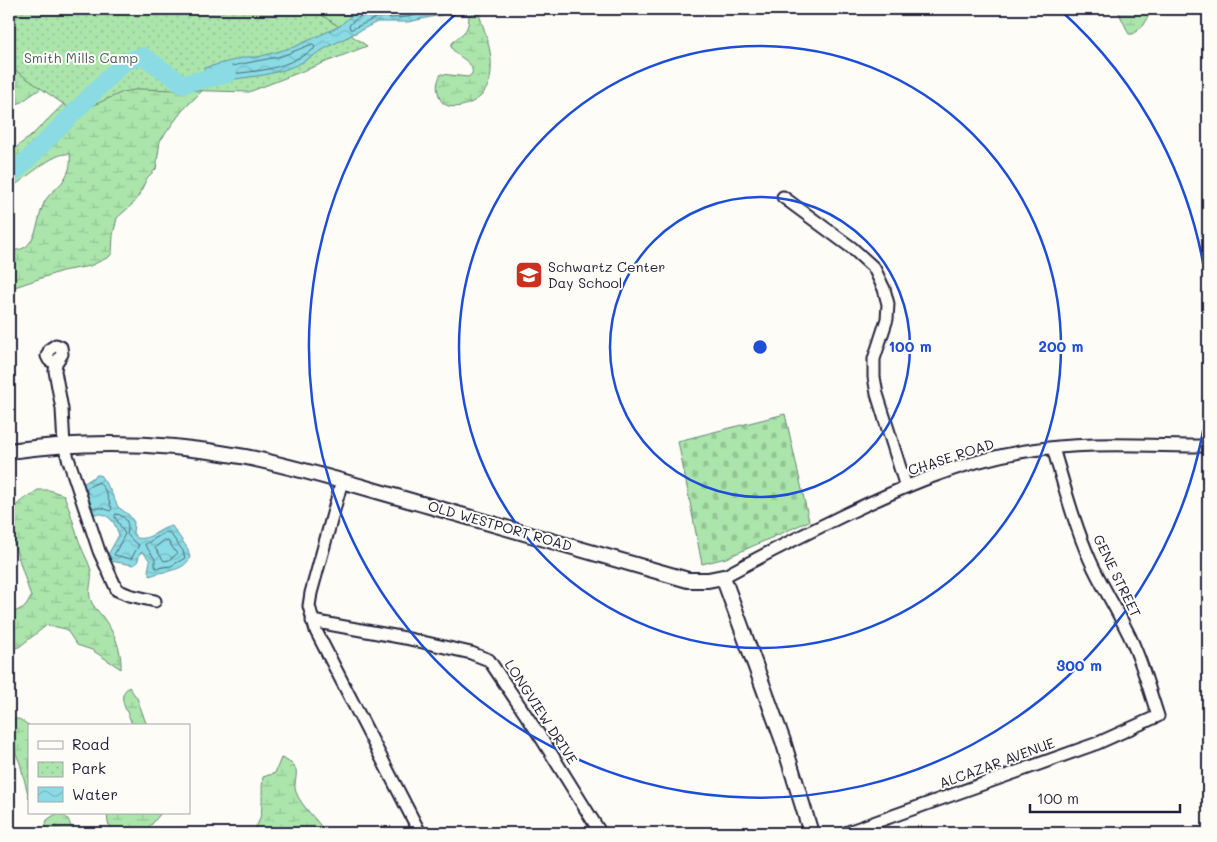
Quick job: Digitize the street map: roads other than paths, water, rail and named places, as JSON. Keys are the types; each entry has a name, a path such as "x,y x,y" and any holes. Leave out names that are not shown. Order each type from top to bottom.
{"main road":[{"name":"OLD WESTPORT ROAD","path":"9,452 64,446 123,444 217,452 342,481 688,580 708,580 723,577"},
{"path":"723,577 782,741 811,833"}],"street":[{"path":"783,197 852,248 874,268 884,288 888,304 887,319 874,359 874,377 877,394 906,487"},
{"path":"56,363 55,371 62,409 64,446 99,551 117,590 155,601"},
{"name":"CHASE ROAD","path":"723,577 757,558 871,502 933,476 986,459 1028,450 1053,448 1121,445 1208,446"},
{"name":"GENE STREET","path":"1053,448 1069,503 1089,558 1125,626 1139,659 1158,716"},
{"path":"342,481 311,593 309,606 312,621 325,652 370,734 420,833"},
{"name":"LONGVIEW DRIVE","path":"312,621 414,640 471,653 489,660 542,739 599,833"},
{"name":"ALCAZAR AVENUE","path":"845,833 1098,743 1158,716"}],"water":[{"path":"364,9 485,9 469,15 445,14 408,22 377,22 299,64 284,70 221,81 206,87 204,68 246,57 258,57 294,47 340,26 347,19"},
{"path":"100,475 109,488 118,507 129,515 134,522 133,533 137,538 146,538 172,526 188,549 190,558 187,563 177,569 150,576 148,571 150,561 143,552 140,553 137,563 133,565 105,560 119,535 110,518 103,514 92,514 81,494 83,484"}],"waterway":[{"path":"9,176 124,62 143,56 183,84 228,74"}],"place":[{"name":"Schwartz Center Day School","path":"529,275"}],"park label":[{"name":"Smith Mills Camp","path":"81,58"}]}
